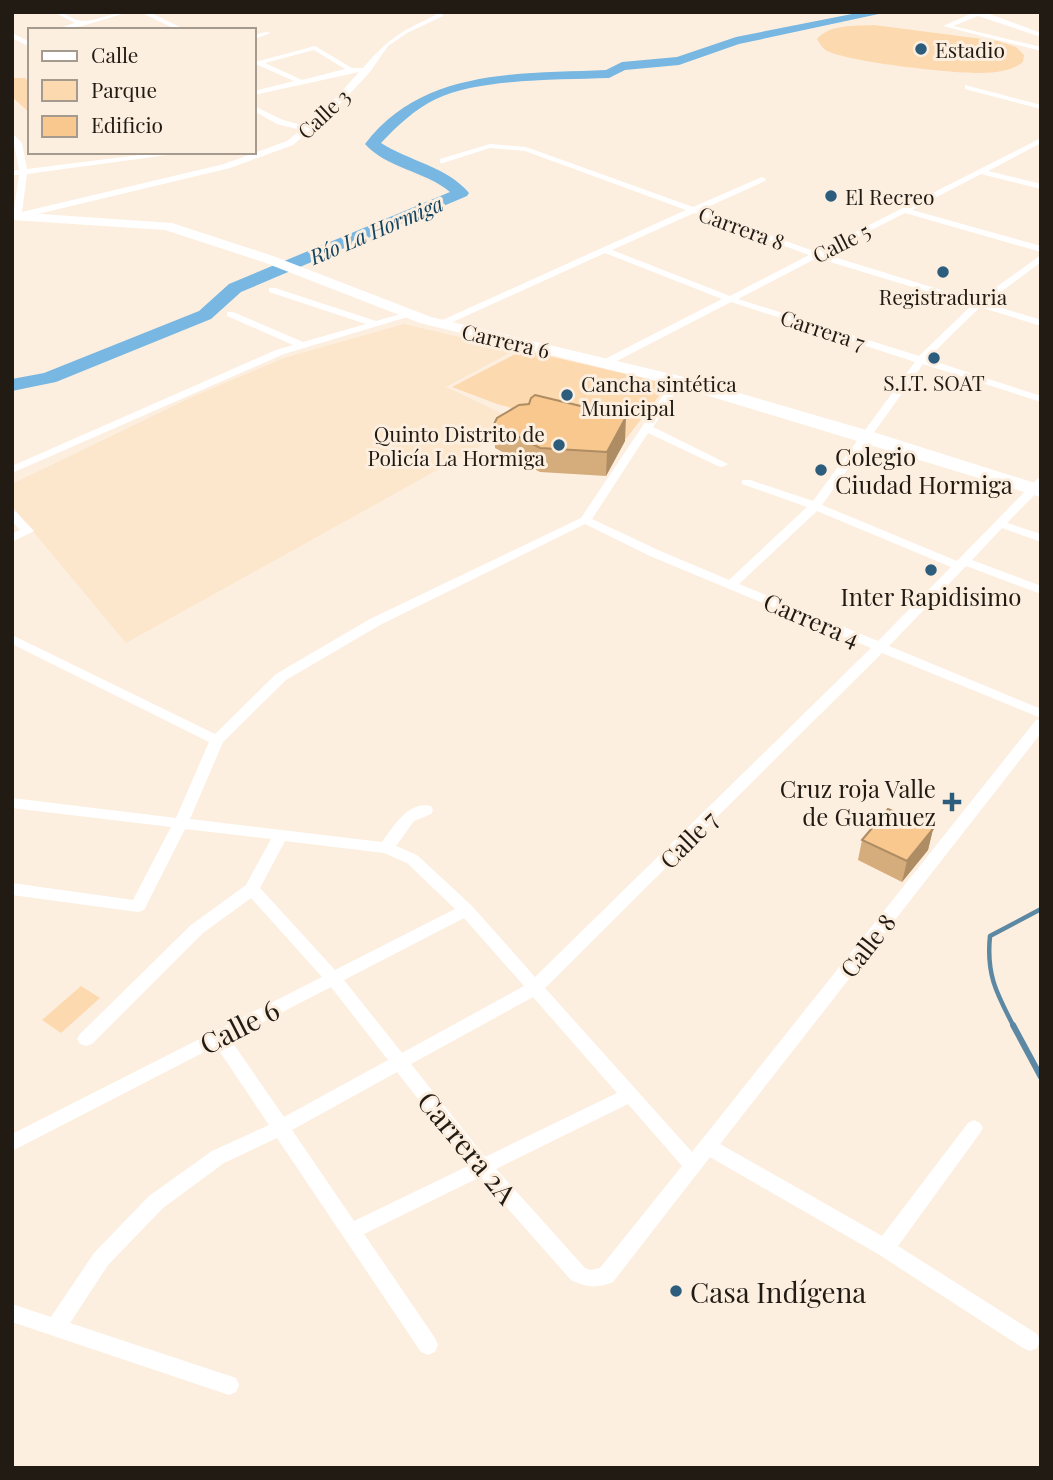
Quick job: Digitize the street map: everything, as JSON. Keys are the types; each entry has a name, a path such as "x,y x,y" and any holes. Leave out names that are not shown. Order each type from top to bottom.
{"main road":[{"name":"Carrera 6","path":"15,216 167,226 268,259 409,315 678,381 1038,487"}],"street":[{"path":"57,12 90,28"},
{"path":"63,28 126,12"},
{"path":"143,12 179,28"},
{"name":"Calle 3","path":"15,216 256,157 290,144 367,70 386,45 405,32 434,21 440,16 437,12"},
{"path":"1041,35 981,13 946,26 1041,49"},
{"path":"256,36 268,33"},
{"path":"256,62 316,48 351,70"},
{"path":"256,62 301,82"},
{"path":"256,93 351,70 367,70"},
{"path":"968,87 1041,107"},
{"path":"256,109 280,122 307,129"},
{"path":"12,135 26,144 15,216"},
{"name":"Calle 5","path":"605,363 1041,140"},
{"name":"Carrera 8","path":"443,161 490,146 526,149 817,254 1041,323"},
{"path":"1023,149 1041,154"},
{"path":"12,173 162,154"},
{"path":"249,154 256,157"},
{"path":"139,156 150,184"},
{"path":"980,171 1041,187"},
{"path":"441,324 607,251 762,178"},
{"path":"904,210 1041,248"},
{"name":"Carrera 7","path":"607,251 730,299 1041,399"},
{"path":"731,585 815,506 921,360 977,305 1041,258"},
{"path":"272,290 376,324"},
{"path":"230,314 301,345"},
{"path":"12,470 268,357 409,315"},
{"path":"12,890 138,906 181,823 217,740 281,677 375,622 585,520 678,381"},
{"path":"646,428 722,464"},
{"path":"746,482 962,564 1041,590"},
{"name":"Calle 7","path":"56,1327 101,1259 156,1202 218,1157 282,1127 535,988 1038,487"},
{"path":"12,514 28,531 12,538"},
{"name":"Carrera 4","path":"585,520 731,585 1041,714"},
{"path":"1000,524 1041,538"},
{"path":"12,639 217,740"},
{"name":"Calle 8","path":"694,1167 1041,723"},
{"path":"12,803 386,848 412,859 466,910 694,1167"},
{"path":"386,848 409,817 426,810"},
{"path":"86,1039 197,929 252,889 281,835"},
{"name":"Carrera 2A","path":"252,889 332,978 483,1168 578,1273 591,1279 606,1276 694,1167"},
{"name":"Calle 6","path":"12,1143 466,910"},
{"path":"219,1037 428,1345"},
{"path":"352,1231 630,1095"},
{"path":"885,1248 974,1128"},
{"path":"709,1147 885,1248 1030,1341"},
{"path":"12,1313 229,1385"}],"shaded area":[{"path":"404,324 515,350 446,387 522,423 126,643 12,506 12,484 192,397 284,358"}],"green space":[{"name":"Estadio","path":"874,25 998,41 1016,47 1024,55 1023,62 1007,70 989,73 923,69 839,55 825,50 817,39 836,28"},
{"path":"12,78 25,78 28,81 28,111 12,97"},
{"name":"Cancha sintética Municipal","path":"523,350 668,384 626,439 497,404 452,387"},
{"path":"81,986 100,998 61,1033 42,1020"}],"building":[{"path":"535,395 626,417 607,452 540,448 494,424 497,418 519,405 529,404"},
{"path":"888,809 933,829 907,861 862,840"}],"waterway":[{"name":"Río La Hormiga","path":"12,385 49,378 205,315 235,288 461,193 442,178 372,144 399,118 431,96 466,85 609,74 622,66 679,61 736,41 882,12"},
{"path":"1013,1026 991,973 990,936 1041,909"},
{"path":"1013,1026 1041,1077"}],"place":[{"name":"Estadio","path":"921,49"},
{"name":"El Recreo","path":"831,196"},
{"name":"Registraduria","path":"943,272"},
{"name":"S.I.T. SOAT","path":"934,358"},
{"name":"Cancha sintética Municipal","path":"567,395"},
{"name":"Quinto Distrito de Policía La Hormiga","path":"559,445"},
{"name":"Colegio Ciudad Hormiga","path":"821,470"},
{"name":"Inter Rapidisimo","path":"931,570"},
{"name":"Cruz roja Valle de Guamuez","path":"952,802"},
{"name":"Casa Indígena","path":"676,1291"}]}
